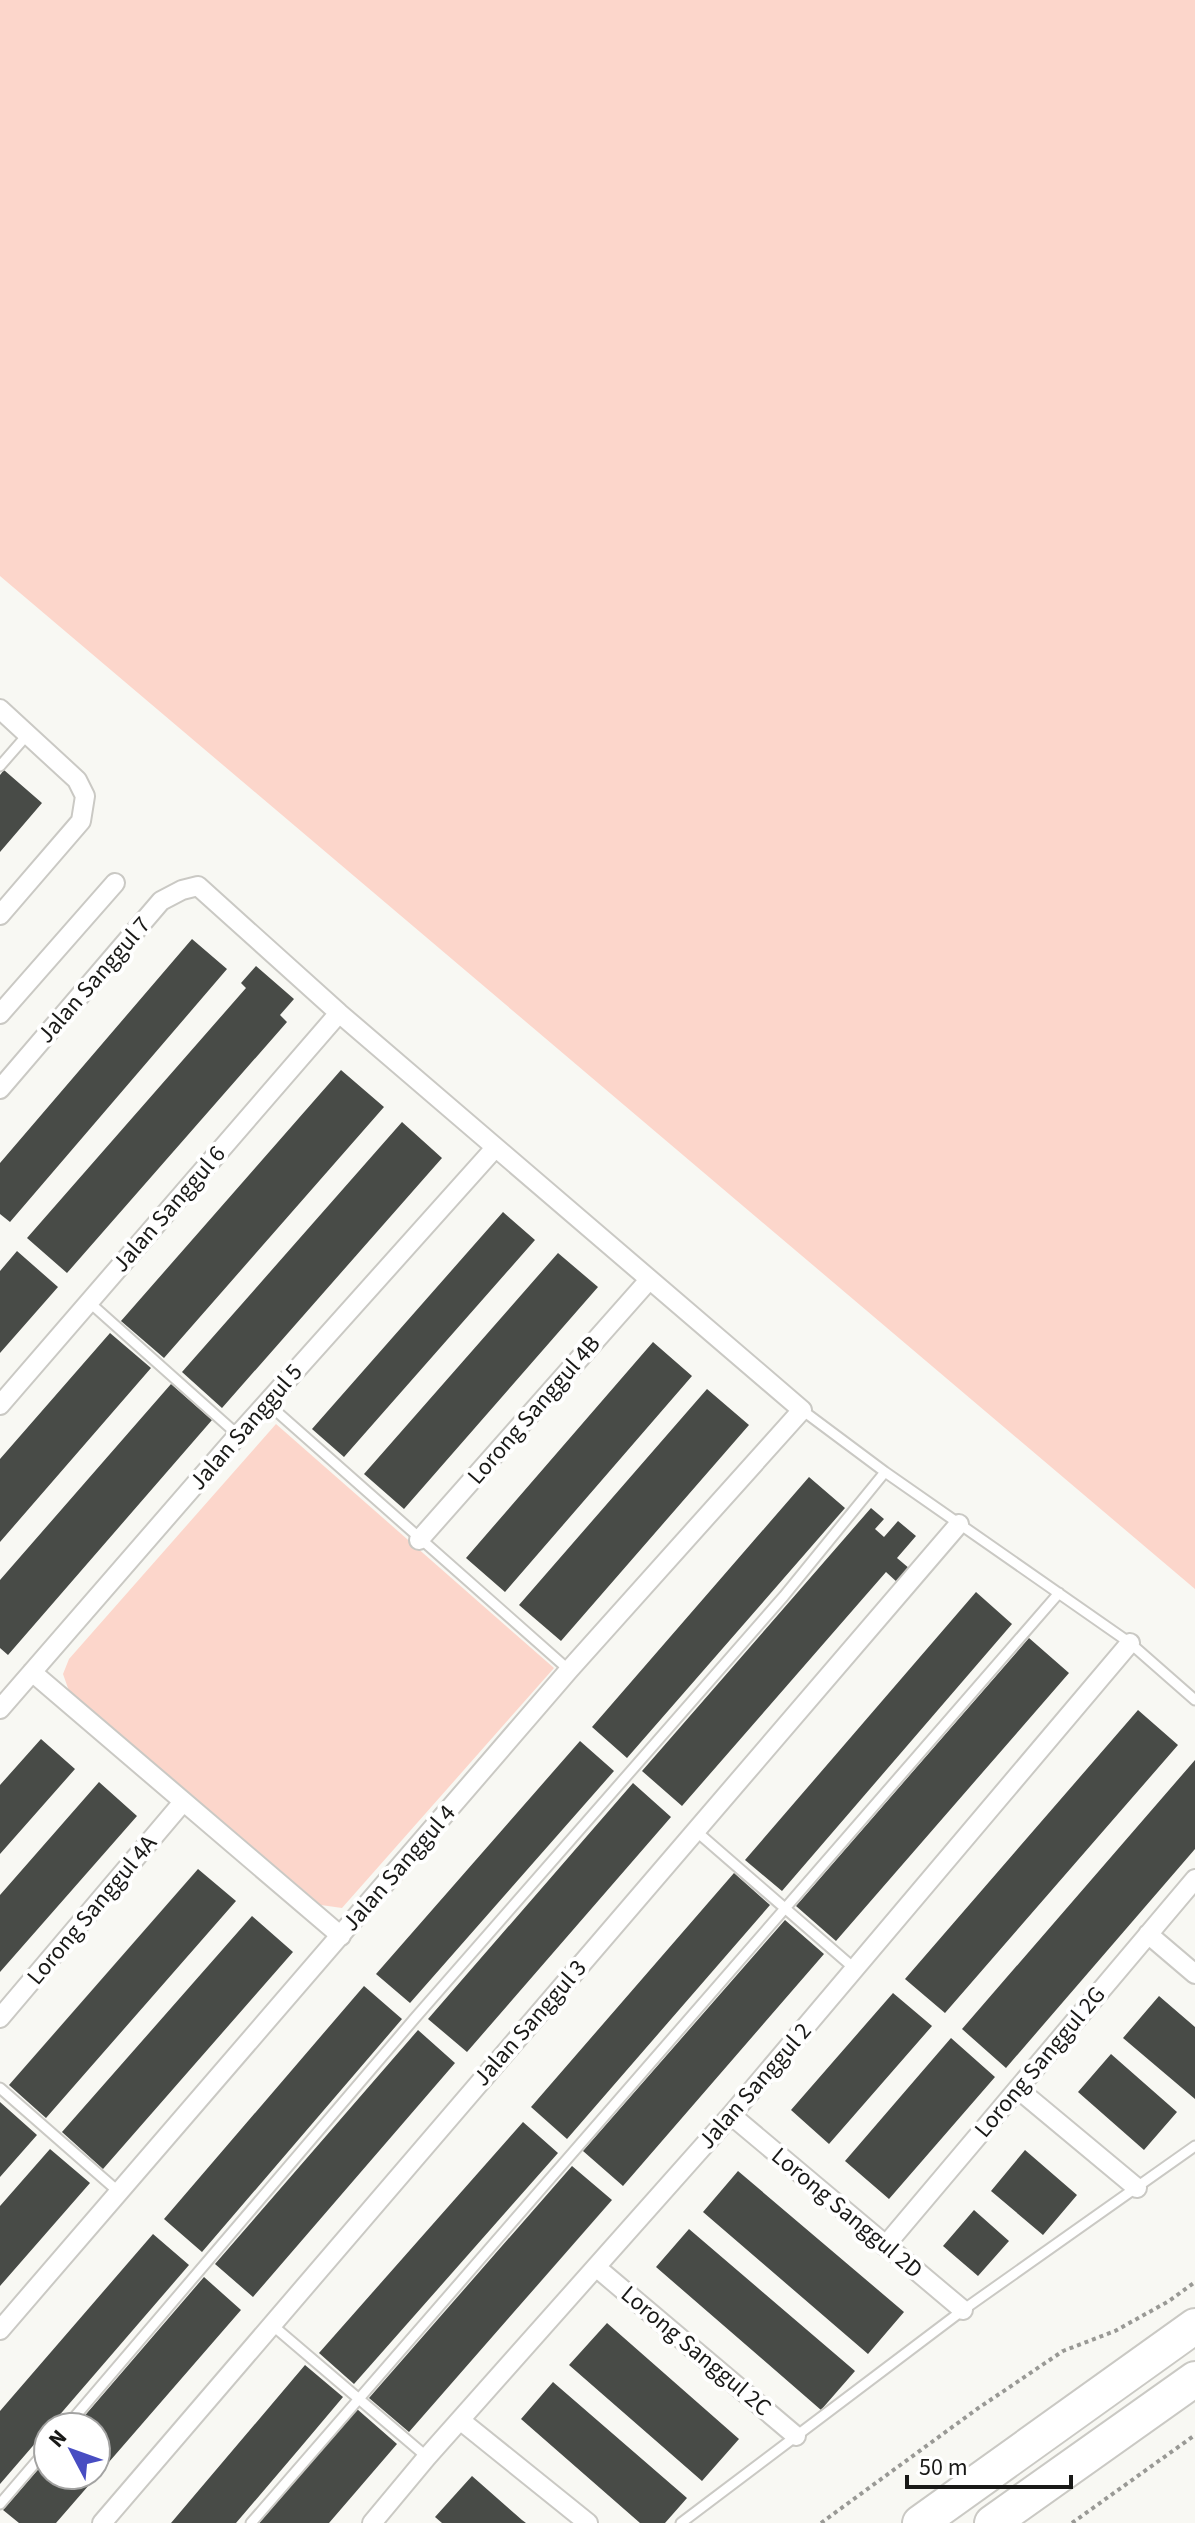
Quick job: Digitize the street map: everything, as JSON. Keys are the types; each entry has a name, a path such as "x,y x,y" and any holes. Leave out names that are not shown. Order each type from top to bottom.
{"highway":[{"path":"920,2523 1195,2326"},
{"path":"992,2523 1195,2379"}],"street":[{"path":"0,709 77,780 85,796 81,821 0,915"},
{"path":"0,1014 115,883"},
{"name":"Jalan Sanggul 7","path":"0,1089 161,901 198,886 339,1013"},
{"path":"339,1013 802,1410"},
{"name":"Jalan Sanggul 6","path":"0,1405 339,1013"},
{"name":"Jalan Sanggul 5","path":"0,1709 238,1435 495,1148"},
{"name":"Lorong Sanggul 4B","path":"419,1540 649,1280"},
{"name":"Jalan Sanggul 4","path":"0,2330 569,1670 802,1410"},
{"name":"Jalan Sanggul 3","path":"102,2523 959,1524"},
{"name":"Jalan Sanggul 2","path":"372,2523 731,2115 1130,1643"},
{"path":"32,1672 341,1936"},
{"name":"Lorong Sanggul 4A","path":"0,2018 183,1802"},
{"name":"Lorong Sanggul 2G","path":"885,2246 1195,1879"},
{"path":"1148,1934 1195,1974"},
{"path":"1018,2089 1137,2188"},
{"name":"Lorong Sanggul 2D","path":"731,2115 963,2310"},
{"name":"Lorong Sanggul 2C","path":"596,2267 796,2436"},
{"path":"460,2420 588,2523"}],"lane":[{"path":"0,766 28,734"},
{"path":"89,1302 238,1435"},
{"path":"267,1403 569,1670"},
{"path":"802,1410 885,1472 1130,1643 1195,1700"},
{"path":"80,2411 415,2018 784,1596 885,1472"},
{"path":"251,2523 1059,1593"},
{"path":"696,1831 855,1969"},
{"path":"0,2088 120,2193"},
{"path":"681,2523 963,2310 1195,2146"},
{"path":"271,2324 427,2457"},
{"path":"0,2504 32,2467"}],"path":[{"path":"821,2523 977,2409 1063,2351 1115,2331 1169,2301 1195,2282"},
{"path":"1072,2523 1195,2435"}],"shaded area":[{"path":"0,0 1195,0 1195,1589 0,576"},
{"path":"276,1424 554,1668 342,1908 321,1905 69,1691 63,1674 69,1659"}],"building":[{"path":"4,770 42,803 0,852 0,775"},
{"path":"192,939 227,969 10,1222 0,1214 0,1163"},
{"path":"256,966 294,999 280,1015 287,1022 67,1273 27,1238 246,988 241,983"},
{"path":"341,1070 384,1107 164,1358 121,1321"},
{"path":"402,1122 442,1158 222,1408 182,1372"},
{"path":"503,1212 535,1240 344,1457 312,1429"},
{"path":"17,1251 58,1287 0,1353 0,1271"},
{"path":"558,1253 598,1287 404,1509 364,1474"},
{"path":"110,1333 151,1368 0,1542 0,1459"},
{"path":"653,1342 692,1376 505,1592 466,1558"},
{"path":"171,1384 212,1420 8,1655 0,1648 0,1580"},
{"path":"707,1389 749,1425 561,1641 519,1605"},
{"path":"809,1477 845,1508 627,1758 592,1727"},
{"path":"871,1508 884,1519 875,1529 884,1537 898,1521 916,1536 897,1558 910,1569 898,1583 886,1572 682,1806 642,1771"},
{"path":"976,1592 1012,1624 782,1891 745,1860"},
{"path":"1029,1638 1069,1673 836,1941 796,1906"},
{"path":"1138,1710 1178,1745 945,2013 905,1979"},
{"path":"41,1739 75,1769 0,1854 0,1785"},
{"path":"580,1741 614,1771 410,2003 376,1974"},
{"path":"1195,1760 1195,1849 1006,2068 962,2029"},
{"path":"99,1782 137,1816 0,1972 0,1895"},
{"path":"633,1783 671,1817 467,2052 428,2019"},
{"path":"198,1869 236,1901 46,2118 9,2085"},
{"path":"734,1873 770,1905 567,2139 531,2107"},
{"path":"252,1916 293,1952 103,2169 62,2132"},
{"path":"785,1920 824,1954 623,2186 583,2151"},
{"path":"364,1986 402,2019 202,2252 164,2219"},
{"path":"893,1993 932,2026 829,2144 791,2110"},
{"path":"1159,1996 1195,2027 1195,2099 1123,2038"},
{"path":"418,2030 455,2063 253,2297 215,2264"},
{"path":"951,2038 995,2077 889,2199 845,2161"},
{"path":"1111,2054 1177,2112 1144,2150 1078,2092"},
{"path":"0,2102 37,2135 0,2177"},
{"path":"523,2122 558,2153 354,2384 319,2353"},
{"path":"50,2149 90,2183 0,2286 0,2206"},
{"path":"1025,2150 1077,2195 1043,2235 991,2191"},
{"path":"572,2166 612,2200 409,2432 369,2398"},
{"path":"738,2171 904,2312 868,2354 703,2212"},
{"path":"974,2210 1009,2241 978,2276 943,2246"},
{"path":"689,2229 855,2371 821,2410 656,2267"},
{"path":"153,2234 189,2265 63,2411 32,2411 32,2447 0,2484 0,2411"},
{"path":"204,2277 241,2310 112,2459 112,2411 89,2411"},
{"path":"607,2323 739,2439 702,2481 569,2365"},
{"path":"305,2365 343,2397 300,2448 236,2523 171,2523"},
{"path":"553,2382 687,2498 665,2523 640,2523 521,2419"},
{"path":"357,2409 397,2444 329,2523 259,2523"},
{"path":"32,2476 32,2491 84,2491 56,2523 19,2523 3,2510"},
{"path":"472,2476 526,2523 442,2523 435,2517"}]}
